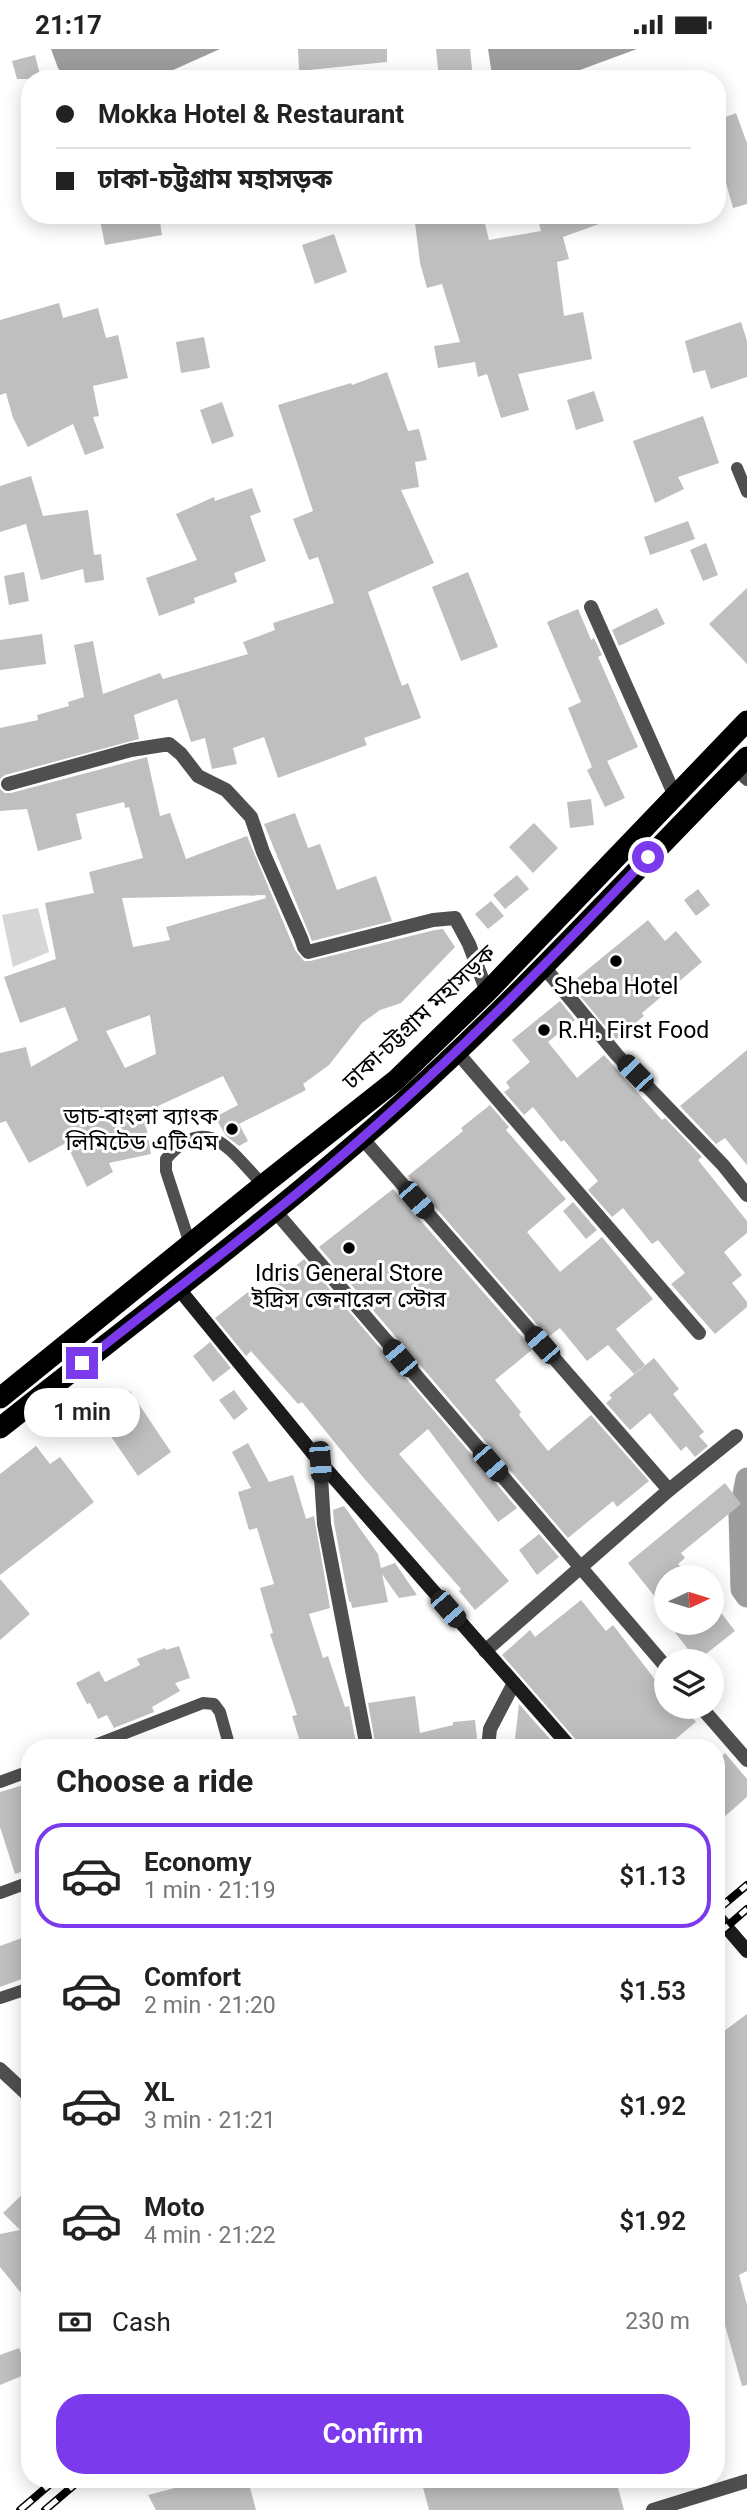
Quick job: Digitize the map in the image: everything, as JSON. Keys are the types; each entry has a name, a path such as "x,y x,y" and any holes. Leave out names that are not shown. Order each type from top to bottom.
{"highway":[{"name":"ঢাকা-চট্টগ্রাম মহাসড়ক","path":"0,1398 396,1080 486,992 747,721"},
{"path":"0,1427 179,1289 362,1137 544,967 716,789 743,769"},
{"path":"699,771 716,789"}],"street":[{"path":"591,607 676,796"},
{"path":"8,784 131,750 169,744 181,754 198,776 226,790 251,817 262,852 308,951 433,920 455,918 469,944 486,992"},
{"path":"544,967 617,1055 723,1165 747,1195"},
{"path":"456,1051 699,1333"},
{"path":"362,1137 669,1490"},
{"path":"275,1211 654,1653"},
{"path":"179,1289 320,1462 563,1739"},
{"path":"485,1651 669,1490 736,1436"},
{"path":"320,1462 324,1524 365,1739"},
{"path":"489,1739 490,1729 514,1683"},
{"path":"711,1719 747,1760"},
{"path":"725,1925 747,1951"},
{"path":"0,2069 21,2089"},
{"path":"725,2488 747,2481"},
{"path":"653,2510 724,2488"}],"lane":[{"path":"737,468 747,492"},
{"path":"191,1244 166,1171 166,1159 176,1148 193,1137 215,1137 263,1185"},
{"path":"110,1739 202,1703 214,1703 220,1712 228,1739"},
{"path":"0,1782 21,1774"},
{"path":"0,1893 21,1885"},
{"path":"0,1998 21,1991"}],"shaded area":[{"path":"51,49 220,49 173,70 58,68"},
{"path":"488,49 637,49 580,70 491,70"},
{"path":"38,908 49,952 13,967 2,915"}],"building":[{"path":"298,49 387,49 387,62 299,70"},
{"path":"436,49 470,49 472,70 438,70"},
{"path":"35,55 39,70 21,70 21,79 17,79 12,61"},
{"path":"736,113 747,143 747,204 733,208 726,183 726,117"},
{"path":"101,224 160,224 162,235 105,245"},
{"path":"415,224 485,224 489,240 541,231 539,224 599,224 563,237 569,259 557,262 564,316 583,312 592,359 518,374 529,410 501,418 487,374 478,377 475,362 438,368 434,346 460,342 442,284 427,288 420,263"},
{"path":"334,234 347,272 315,284 302,245"},
{"path":"59,303 63,318 98,308 106,338 118,335 128,378 93,386 99,416 93,417 104,448 85,455 73,424 28,447 13,418 6,393 0,395 0,320"},
{"path":"741,322 747,341 747,377 711,389 705,370 693,373 685,341"},
{"path":"204,337 210,368 181,373 176,342"},
{"path":"387,372 408,431 419,429 427,460 415,462 419,487 401,490 434,563 368,592 402,686 408,683 421,718 364,738 367,745 278,778 264,737 233,748 237,764 212,769 205,738 191,742 177,699 134,715 139,739 5,775 0,779 0,728 38,720 37,715 69,706 68,702 84,697 74,645 93,641 103,694 160,673 163,679 248,654 243,642 275,630 273,623 334,603 318,557 309,560 293,519 313,511 278,405 351,383 352,385"},
{"path":"594,391 604,421 576,430 567,400"},
{"path":"222,402 234,436 212,444 200,410"},
{"path":"703,416 719,463 678,477 684,489 655,503 633,441"},
{"path":"31,476 43,516 88,510 94,555 101,554 104,580 85,583 83,569 41,580 26,524 0,532 0,486"},
{"path":"252,488 261,512 250,516 266,561 234,573 237,582 194,598 195,603 159,616 146,578 197,560 176,514 214,497 215,501"},
{"path":"688,521 695,539 650,555 644,537"},
{"path":"706,543 718,575 703,581 690,550"},
{"path":"24,572 29,601 9,605 4,576"},
{"path":"468,572 498,647 461,661 432,587"},
{"path":"747,588 747,664 709,624"},
{"path":"657,608 665,624 619,646 612,630"},
{"path":"578,609 591,640 594,638 602,655 598,657 638,747 607,761 625,798 605,807 587,770 592,767 568,708 581,702 547,622"},
{"path":"42,634 46,664 0,670 0,640"},
{"path":"147,757 160,816 170,813 186,859 247,836 295,950 304,961 443,929 455,947 401,1003 380,1010 362,1023 329,1065 303,1084 306,1090 239,1124 248,1141 239,1146 226,1136 215,1117 238,1105 223,1076 158,1106 161,1113 145,1120 151,1154 109,1163 113,1172 87,1187 66,1143 29,1163 6,1121 0,1123 0,1053 26,1047 31,1067 78,1040 65,1007 20,1023 4,977 56,959 45,903 94,893 89,872 143,858 129,807 125,808 124,802 76,814 82,839 38,851 27,809 0,811 0,789 11,793","holes":["265,895 266,898 166,927 170,940 133,947 122,898","150,1015 156,1054 125,1068 106,1031"]},
{"path":"591,799 594,825 570,828 567,802"},
{"path":"295,813 308,848 320,844 337,890 376,876 392,921 312,941 264,824"},
{"path":"534,823 558,848 533,873 509,847"},
{"path":"517,875 529,889 505,909 493,895"},
{"path":"698,889 710,905 696,916 684,900"},
{"path":"491,901 504,916 488,929 475,914"},
{"path":"648,920 665,941 676,931 702,962 616,1039 570,984"},
{"path":"560,1001 575,1020 548,1042 577,1078 604,1055 662,1120 665,1118 702,1157 698,1160 747,1221 747,1233 724,1252 742,1275 732,1283 747,1302 747,1307 715,1334 671,1284 685,1273 658,1240 652,1244 623,1208 612,1217 588,1190 598,1181 564,1140 561,1142 533,1107 524,1115 504,1092 510,1088 506,1082 530,1062 512,1040"},
{"path":"747,1050 747,1165 725,1138 716,1144 680,1106"},
{"path":"490,1105 509,1127 506,1130 566,1199 527,1232 560,1272 602,1237 653,1299 616,1329 645,1365 634,1374 608,1345 587,1361 560,1328 548,1337 408,1176"},
{"path":"393,1189 533,1349 495,1380 548,1451 591,1415 649,1481 617,1507 613,1501 568,1538 319,1247"},
{"path":"573,1202 597,1230 586,1239 563,1211"},
{"path":"304,1259 517,1508 498,1522 428,1429 399,1454 509,1581 475,1610 459,1591 461,1589 362,1476 302,1402 298,1404 251,1351 246,1356 215,1318 248,1292 254,1300"},
{"path":"210,1342 231,1368 213,1382 193,1356"},
{"path":"654,1358 679,1389 673,1394 704,1432 699,1436 708,1446 695,1457 686,1446 681,1451 650,1413 630,1430 606,1403 612,1398 609,1395"},
{"path":"234,1390 248,1409 234,1420 219,1400"},
{"path":"130,1391 171,1452 138,1476 91,1407 110,1394 115,1402"},
{"path":"248,1443 269,1482 293,1475 306,1519 314,1516 330,1608 309,1614 323,1658 328,1656 345,1707 349,1706 355,1739 299,1739 292,1716 297,1715 270,1634 273,1633 260,1588 274,1584 257,1528 249,1530 238,1492 251,1488 232,1452"},
{"path":"36,1446 50,1464 60,1457 94,1502 0,1575 0,1474"},
{"path":"725,1483 741,1504 681,1553 685,1558 679,1565 654,1565 654,1596 628,1563"},
{"path":"344,1506 378,1554 381,1568 395,1563 417,1595 399,1598 382,1574 388,1602 352,1608 334,1523 333,1510"},
{"path":"539,1534 559,1557 537,1575 519,1550"},
{"path":"0,1579 30,1614 0,1640"},
{"path":"581,1600 606,1631 613,1625 654,1678 654,1719 694,1719 696,1722 676,1739 575,1739 502,1655 530,1630 535,1637"},
{"path":"724,1617 735,1631 712,1649 688,1649 677,1635 724,1635"},
{"path":"179,1646 190,1678 175,1683 180,1691 152,1707 154,1712 114,1728 107,1715 98,1719 76,1683 99,1671 105,1682 140,1665 137,1659 165,1648 166,1650"},
{"path":"415,1696 420,1733 453,1725 453,1722 475,1720 477,1739 374,1739 368,1703"},
{"path":"519,1704 550,1739 515,1739"},
{"path":"725,1753 747,1779 747,1797 725,1816"},
{"path":"21,1786 21,1872 15,1874 0,1827 0,1792"},
{"path":"21,1938 21,1979 0,1987 0,1946"},
{"path":"747,2014 747,2271 739,2275 747,2305 747,2385 742,2386 725,2325 725,2030"},
{"path":"21,2196 21,2293 0,2267 0,2234 20,2230 3,2213"},
{"path":"19,2348 21,2353 21,2376 0,2385 0,2355"},
{"path":"175,2488 250,2488 256,2510 156,2510 148,2495"},
{"path":"423,2488 618,2488 624,2510 429,2510"}],"waterway":[{"path":"747,1479 740,1514 742,1589 747,1596"}],"railway":[{"path":"725,1903 747,1885"},
{"path":"725,1928 747,1909"},
{"path":"20,2510 46,2488"},
{"path":"45,2510 71,2488"}],"place":[{"name":"Sheba Hotel","path":"616,961"},
{"name":"R.H. First Food","path":"544,1030"},
{"name":"ডাচ-বাংলা ব্যাংক লিমিটেড এটিএম","path":"232,1129"},
{"name":"Idris General Store ইদ্রিস জেনারেল স্টোর","path":"349,1248"}],"route":[{"path":"82,1363 179,1289 319,1175 404,1101 544,967 648,857"}]}
